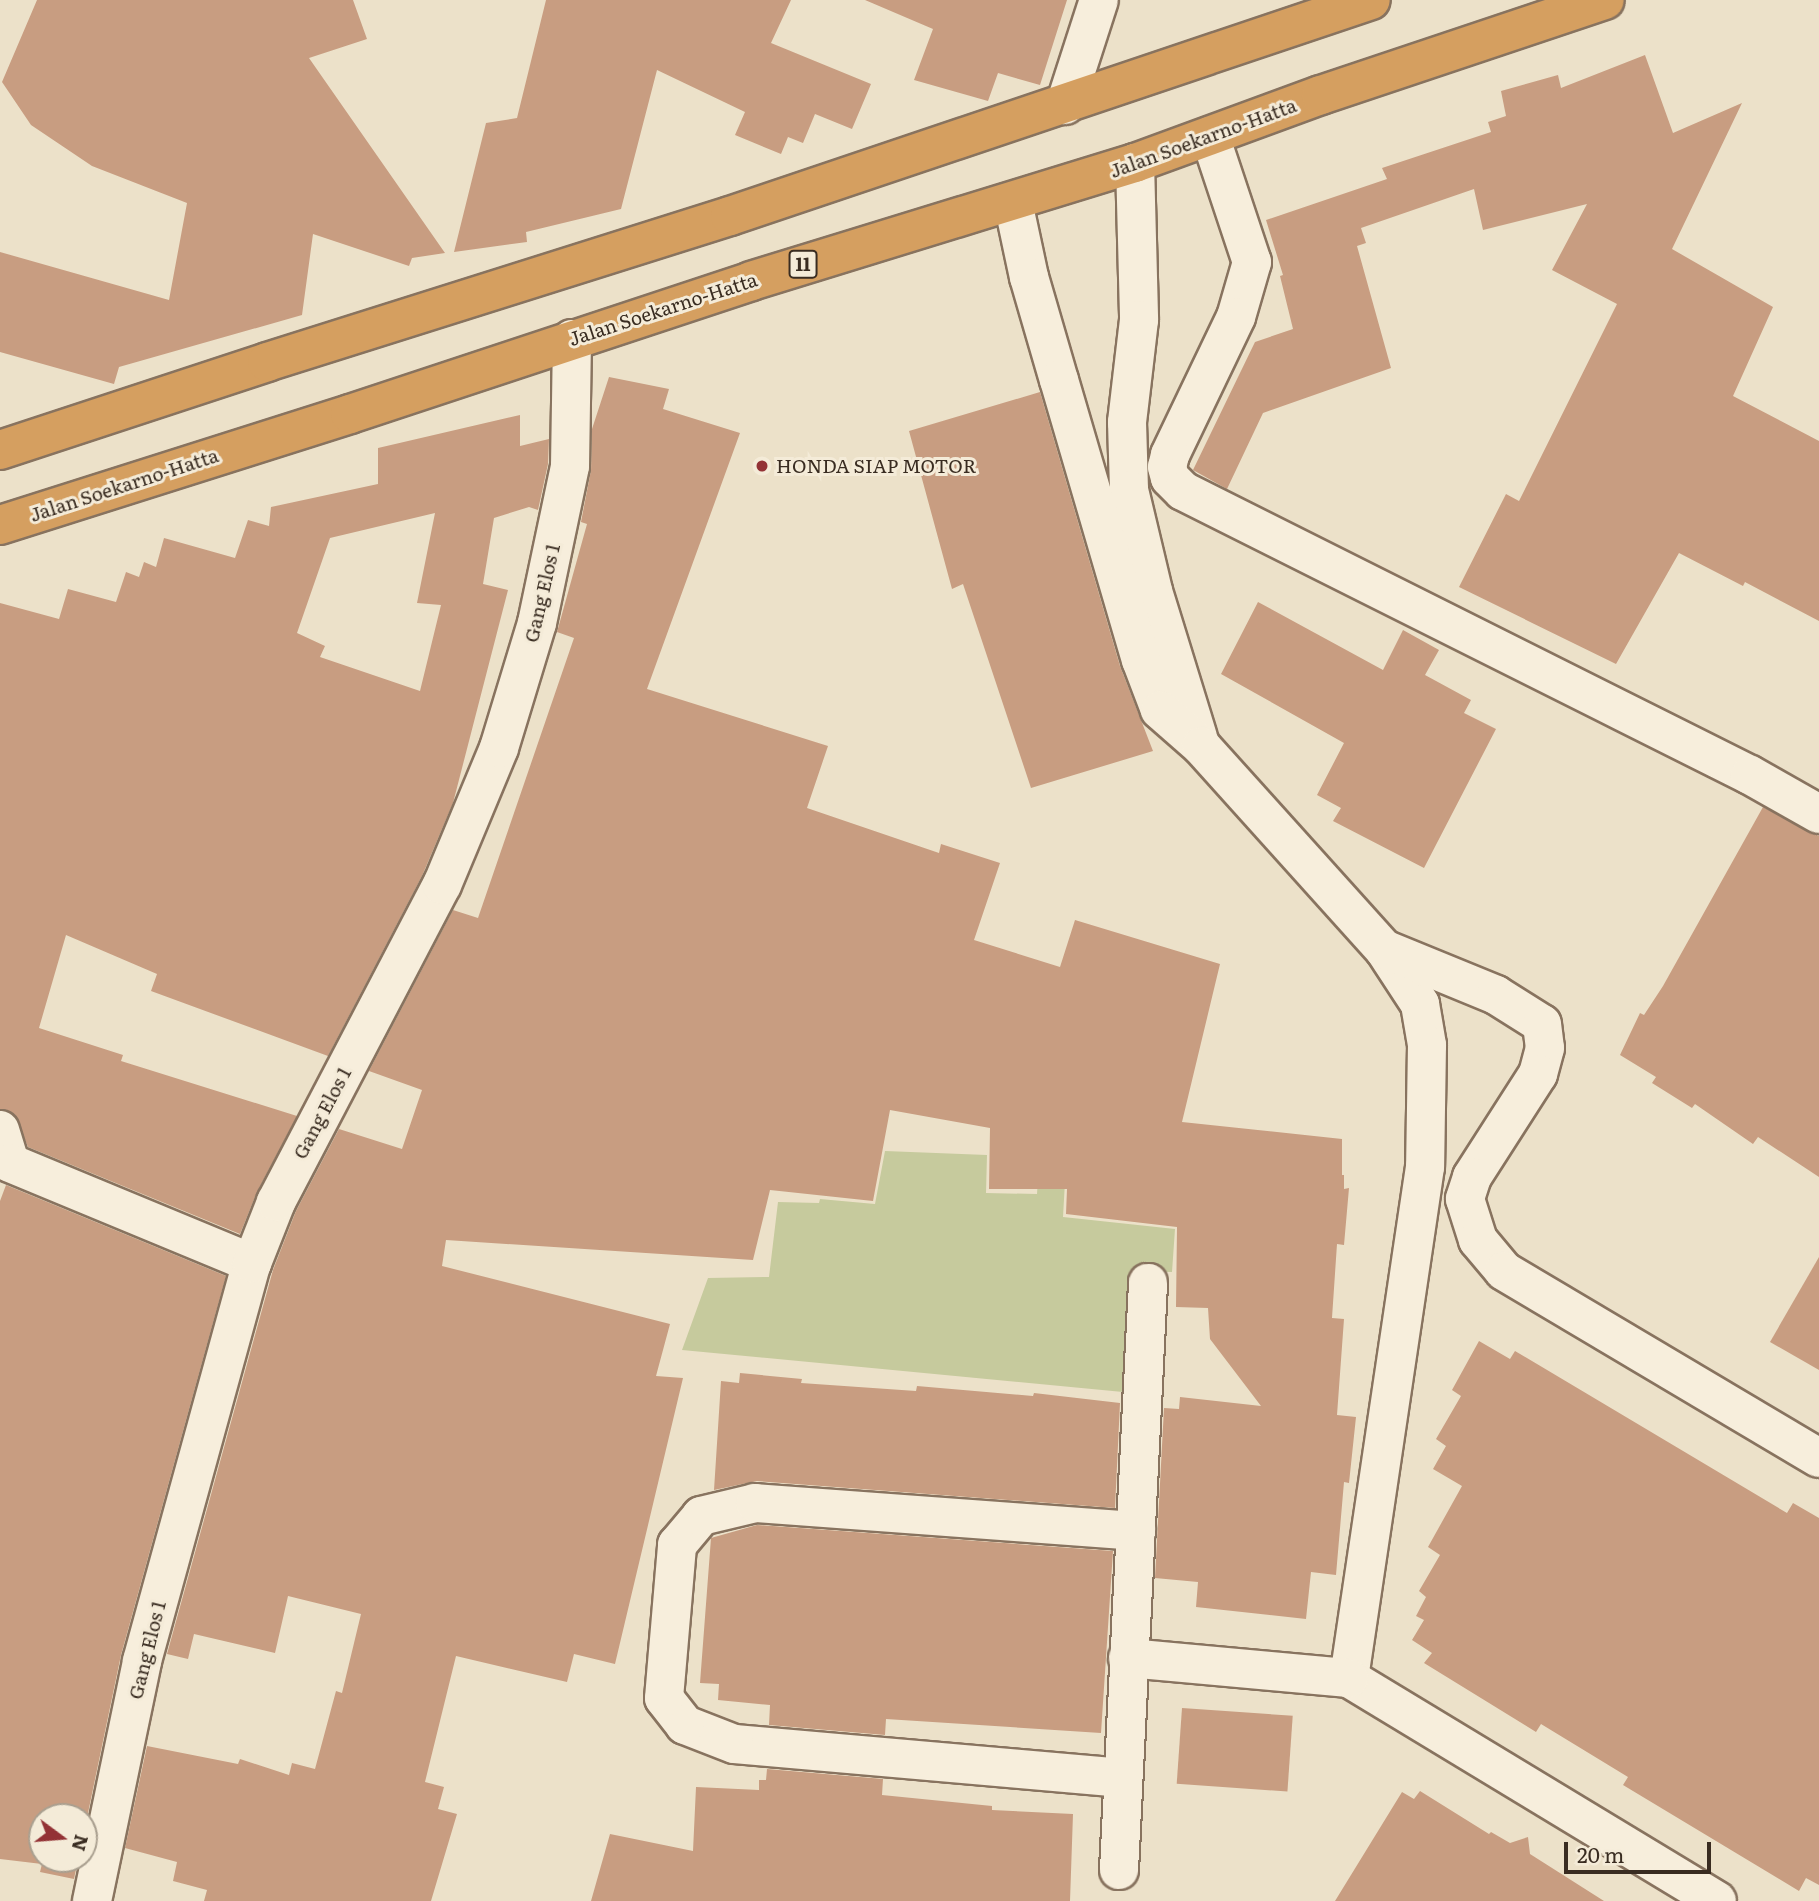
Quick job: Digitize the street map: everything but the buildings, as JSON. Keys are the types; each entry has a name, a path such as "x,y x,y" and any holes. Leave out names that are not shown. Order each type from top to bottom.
{"highway":[{"path":"0,450 254,366 743,212 1371,0"},
{"name":"Jalan Soekarno-Hatta","path":"0,525 350,414 867,244 1135,163 1605,0"}],"street":[{"path":"1065,104 1099,0"},
{"path":"1210,136 1252,262 1245,296 1170,455 1167,467 1170,478 1183,491 1700,750 1819,814"},
{"path":"1135,163 1139,320 1127,422 1129,490 1153,591 1201,746"},
{"path":"1013,202 1029,277 1141,660 1160,710 1201,746 1384,949 1420,1004 1427,1045 1425,1167 1349,1678"},
{"name":"Gang Elos 1","path":"92,1901 142,1661 252,1262 276,1202 442,885 499,748 537,623 570,466 572,339"},
{"path":"1384,949 1496,995 1542,1024 1545,1048 1538,1073 1472,1177 1465,1199 1478,1240 1504,1271 1819,1458"},
{"path":"0,1130 10,1163 252,1262"},
{"path":"1119,1870 1148,1283"},
{"path":"1123,1778 734,1744 685,1725 664,1698 677,1545 701,1516 755,1503 1136,1531"},
{"path":"1128,1658 1349,1678 1717,1901"}],"green space":[{"path":"1040,1144 1067,1146 1063,1217 1175,1229 1172,1272 1130,1271 1123,1392 682,1350 708,1278 769,1277 778,1202 819,1203 820,1199 875,1204 885,1151 987,1155 986,1193 1037,1194"}],"place":[{"name":"HONDA SIAP MOTOR","path":"762,466"}]}
